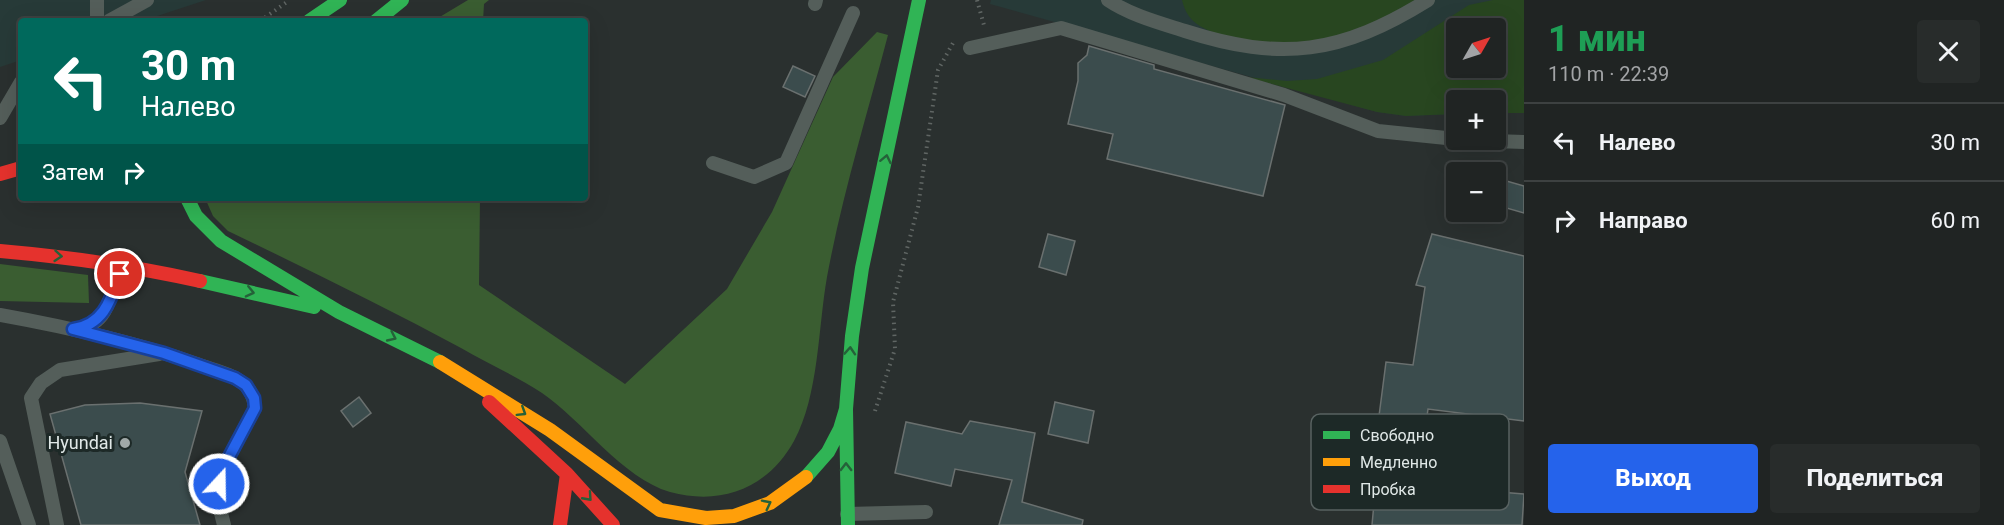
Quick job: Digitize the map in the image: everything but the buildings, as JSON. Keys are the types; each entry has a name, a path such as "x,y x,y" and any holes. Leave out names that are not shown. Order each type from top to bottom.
{"main road":[{"path":"313,18 340,0"},
{"path":"380,18 402,0"},
{"path":"848,519 846,409 852,336 862,268 920,0"},
{"path":"0,174 18,169"},
{"path":"188,201 196,216 221,241 339,312 455,370 550,430 654,506 671,513 706,518 734,516 759,508 795,486 828,452 840,429 846,409"},
{"path":"0,251 74,257 138,267 339,312"},
{"path":"455,370 567,474 613,525"},
{"path":"560,525 566,500 567,474"}],"lane":[{"path":"97,0 97,18"},
{"path":"114,18 147,0"},
{"path":"1108,0 1163,25 1226,45 1266,51 1300,49 1355,38 1382,26 1428,0"},
{"path":"713,163 754,177 786,163 853,13"},
{"path":"970,48 1061,28 1284,95 1378,131 1446,138"},
{"path":"0,118 18,87"},
{"path":"1506,141 1524,142"},
{"path":"73,329 88,326 98,319 109,304 123,270 138,267"},
{"path":"0,315 73,329 164,353 235,378 246,385 254,398 252,418 221,472 218,497 224,525"},
{"path":"57,525 31,398 41,382 60,370 164,353"},
{"path":"0,441 29,525"},
{"path":"848,519 926,512"}],"path":[{"path":"264,18 290,0"},
{"path":"977,0 989,44"},
{"path":"875,413 895,349 893,302 918,207 938,70 957,38"}],"shaded area":[{"path":"0,0 206,0 151,18 18,18 18,61 0,67"},
{"path":"991,0 1524,0 1524,113 1506,113 1506,90 1446,90 1446,114 1406,116 1377,112 990,4"}],"green space":[{"path":"468,0 489,0 484,4 483,18 438,18"},
{"path":"1182,0 1425,0 1369,27 1325,41 1283,48 1264,48 1203,28 1192,20"},
{"path":"1493,0 1524,0 1524,113 1506,113 1506,90 1446,90 1446,114 1406,116 1377,112 1246,77 1287,81 1317,79 1383,60 1446,20 1446,78 1506,78 1506,18 1449,18 1469,5"},
{"path":"877,32 888,35 833,247 813,382 802,423 794,441 771,471 742,489 725,494 708,497 689,496 652,485 619,462 557,404 542,393 404,318 228,231 213,216 206,201 480,201 479,285 625,384 727,289 772,212 833,77"},
{"path":"0,264 88,275 89,303 0,301"}],"traffic: fast":[{"path":"313,18 340,0"},
{"path":"380,18 402,0"},
{"path":"806,477 828,452 840,429 846,409 852,336 862,268 919,0"},
{"path":"188,201 196,216 221,241 339,312 440,362"},
{"path":"200,281 314,307"},
{"path":"846,409 848,525"}],"traffic: slow":[{"path":"440,362 550,430 660,510 706,518 734,516 770,503 806,477"}],"traffic: jam":[{"path":"0,174 18,169"},
{"path":"0,251 100,263 200,281"},
{"path":"489,402 567,474 613,525"},
{"path":"560,525 567,474"}],"place":[{"name":"Hyundai","path":"125,443"}],"route":[{"path":"120,274 109,304 102,315 88,326 73,329 164,353 235,378 246,385 254,398 255,408 252,418 221,472 219,484"}]}
